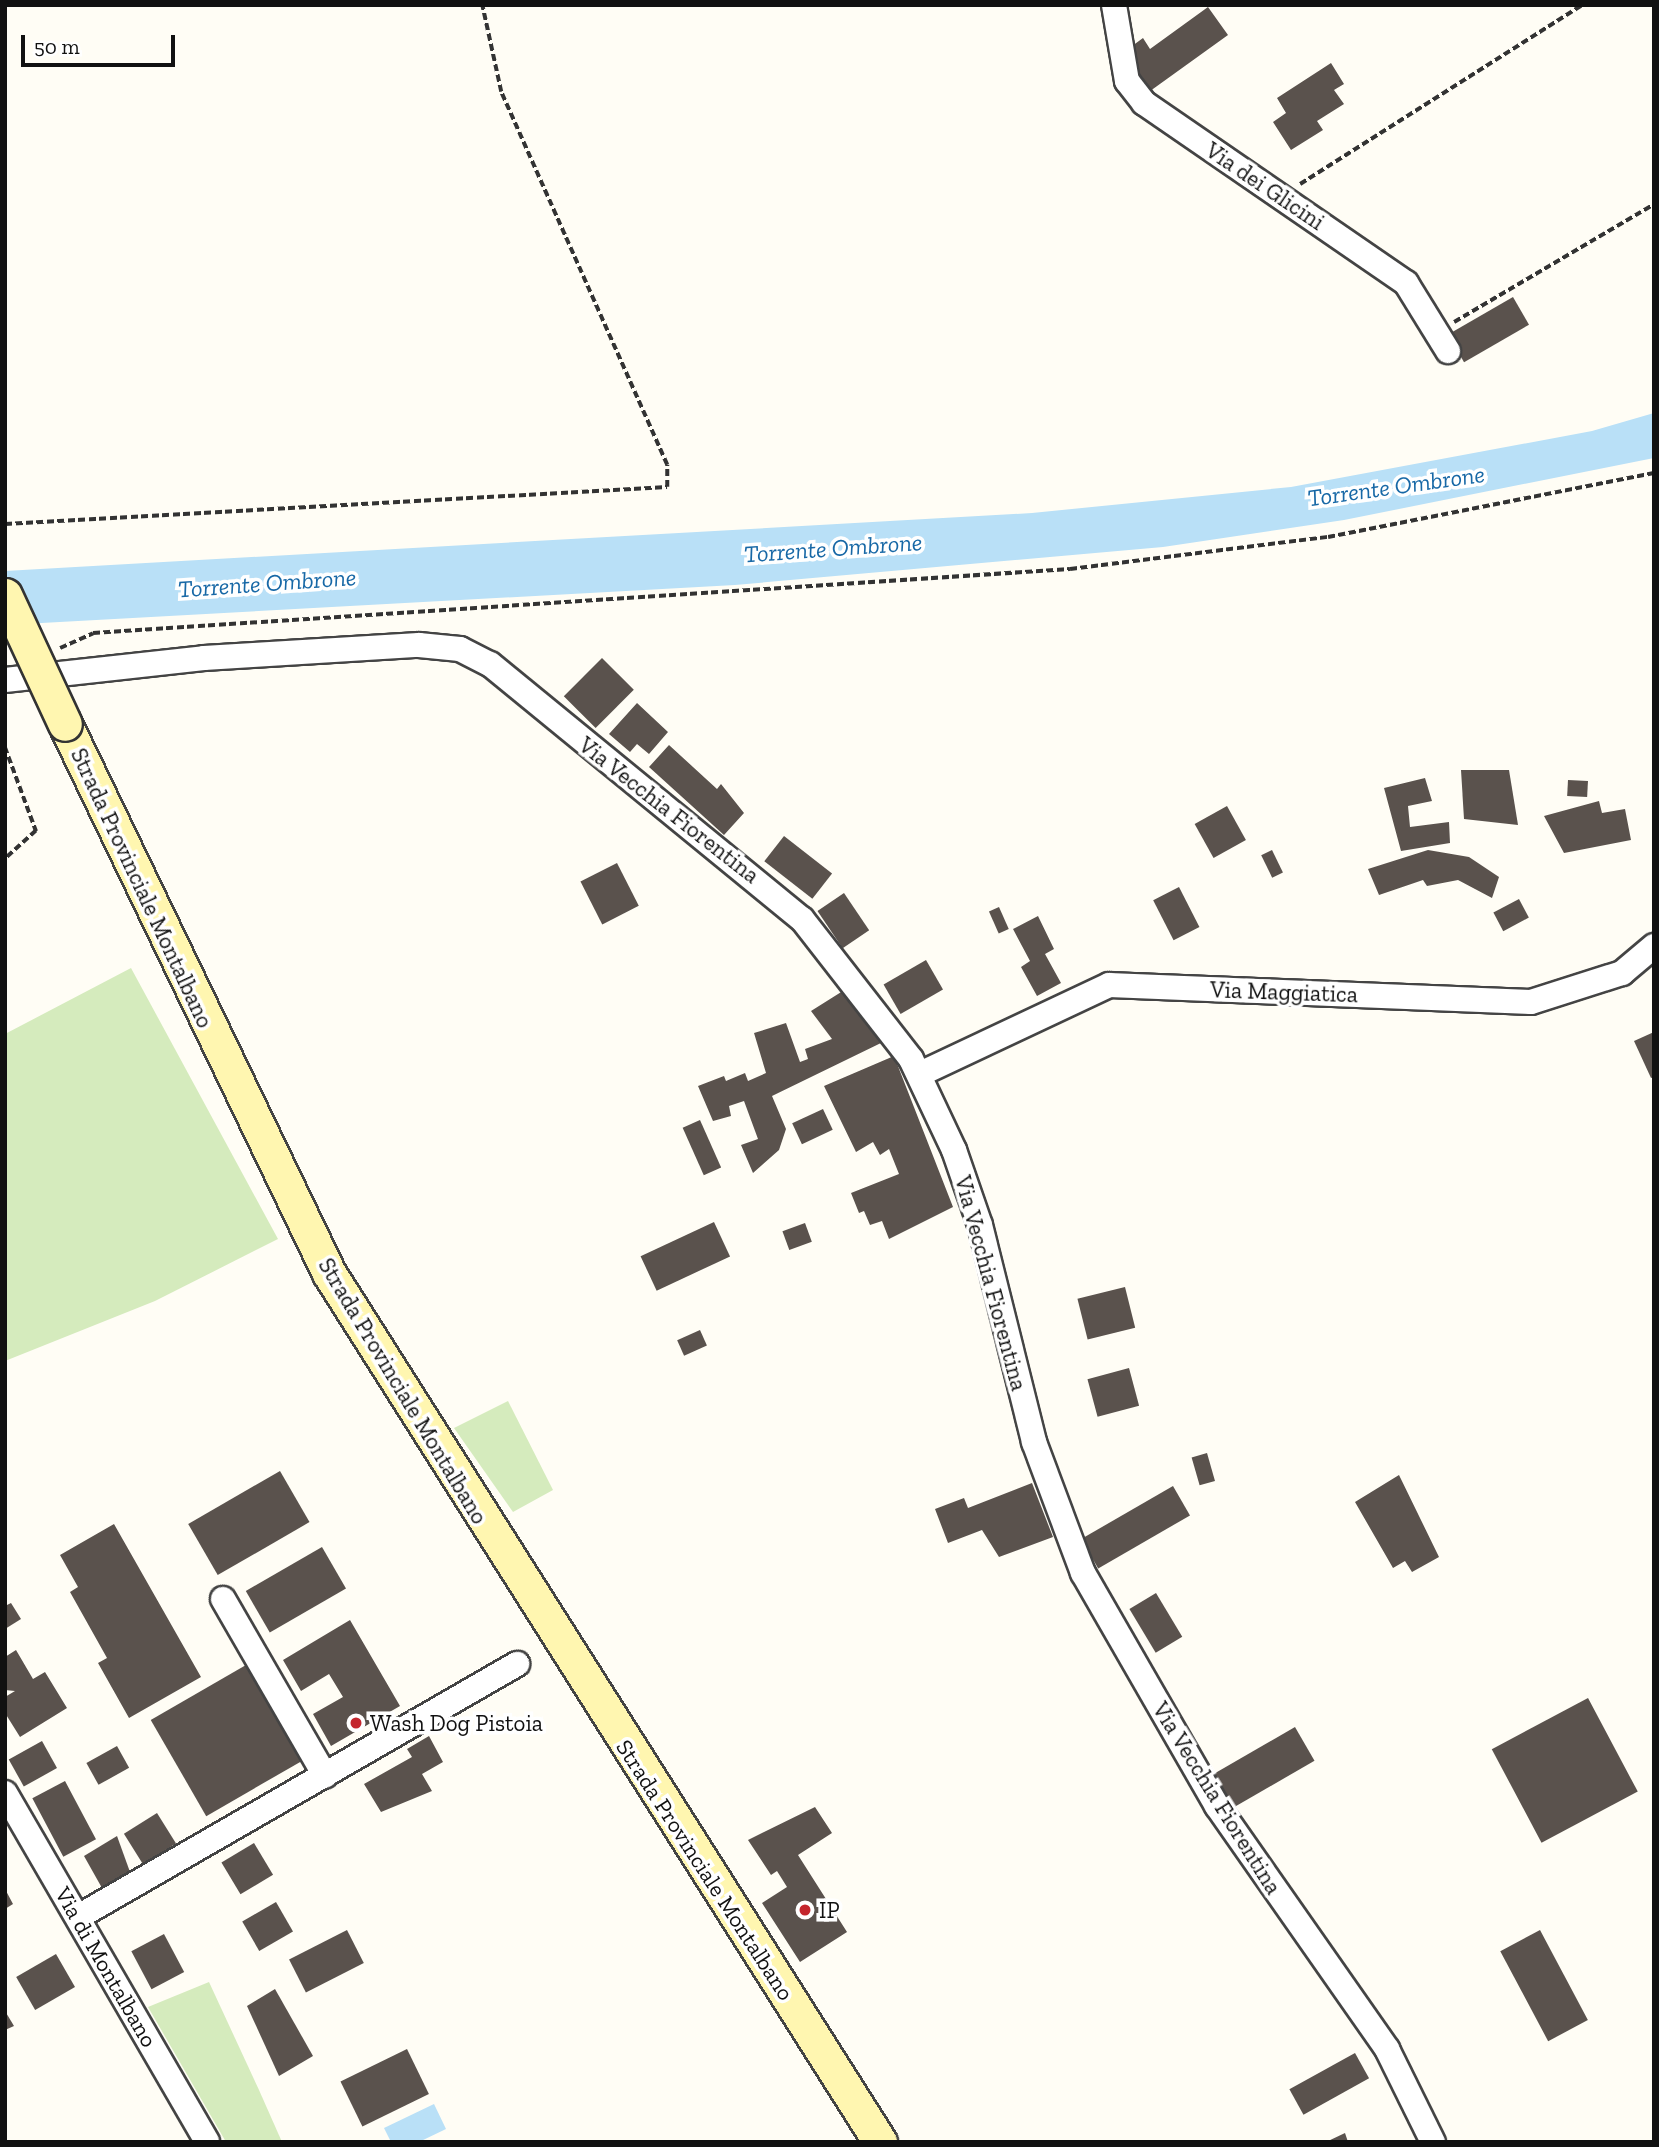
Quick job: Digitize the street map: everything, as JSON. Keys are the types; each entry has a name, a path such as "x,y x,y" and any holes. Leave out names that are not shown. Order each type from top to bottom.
{"main road":[{"name":"Strada Provinciale Montalbano","path":"5,595 328,1273 880,2142"}],"street":[{"name":"Via dei Glicini","path":"1114,5 1127,81 1144,103 1406,283 1444,341"},
{"name":"Via Vecchia Fiorentina","path":"5,680 347,648 437,645 472,653 781,899 813,931 920,1074 972,1199 1034,1442 1079,1564 1217,1806 1387,2049 1433,2142"},
{"name":"Via Maggiatica","path":"920,1074 1109,985 1531,1002 1622,973 1654,946"},
{"path":"223,1599 325,1776"},
{"path":"78,1917 517,1664"},
{"name":"Via di Montalbano","path":"5,1793 207,2142"}],"path":[{"path":"5,524 667,487 667,465 501,92 482,5"},
{"path":"1282,196 1582,5"},
{"path":"1444,341 1654,204"},
{"path":"56,649 93,633 1070,569 1328,537 1654,473"},
{"path":"5,747 36,831 5,859"}],"green space":[{"path":"131,968 278,1239 155,1301 5,1361 5,1034"},
{"path":"508,1401 553,1490 513,1512 454,1428"},
{"path":"209,1982 282,2142 226,2142 148,2007"}],"water":[{"name":"Torrente Ombrone","path":"1654,413 1654,458 1344,520 1163,547 735,585 5,625 5,571 1032,513 1291,487 1592,431"},
{"path":"434,2104 446,2129 419,2142 391,2142 384,2128"}],"building":[{"path":"1208,7 1228,35 1146,94 1127,68 1137,61 1128,49 1143,38 1150,49"},
{"path":"1331,63 1344,84 1334,90 1344,104 1317,121 1323,130 1291,150 1273,122 1286,113 1277,98"},
{"path":"1513,297 1529,325 1464,362 1448,334"},
{"path":"602,658 634,690 596,728 564,696"},
{"path":"637,703 668,732 649,754 637,744 630,752 609,734"},
{"path":"669,745 717,789 721,784 744,813 724,835 649,767"},
{"path":"1461,770 1509,770 1518,825 1464,819"},
{"path":"1425,778 1432,801 1408,806 1410,827 1449,822 1450,843 1401,851 1384,788"},
{"path":"1568,780 1588,781 1587,797 1567,796"},
{"path":"1599,801 1602,813 1625,809 1631,840 1564,853 1544,816"},
{"path":"1227,806 1246,840 1214,858 1195,824"},
{"path":"784,836 832,874 812,899 764,861"},
{"path":"1272,850 1283,872 1272,878 1261,855"},
{"path":"1428,850 1469,857 1499,877 1492,898 1458,880 1427,886 1423,880 1379,895 1368,869"},
{"path":"617,863 639,906 602,924 580,882"},
{"path":"1179,887 1199,927 1174,940 1153,900"},
{"path":"844,893 869,930 843,948 817,911"},
{"path":"1519,899 1529,918 1503,931 1493,913"},
{"path":"999,907 1009,929 999,933 989,911"},
{"path":"1038,916 1054,949 1045,954 1061,983 1037,996 1021,967 1030,961 1013,929"},
{"path":"926,960 943,989 901,1014 884,984"},
{"path":"846,989 883,1042 772,1096 786,1129 779,1150 753,1173 741,1145 758,1139 744,1101 729,1106 731,1116 713,1121 698,1086 724,1076 726,1081 745,1073 748,1081 766,1073 754,1033 786,1023 800,1062 808,1059 805,1049 832,1039 811,1011"},
{"path":"1654,1032 1654,1077 1651,1078 1634,1041"},
{"path":"894,1056 953,1207 889,1239 882,1221 870,1225 864,1211 859,1213 851,1193 899,1174 889,1149 880,1155 873,1142 856,1152 824,1086"},
{"path":"823,1109 833,1130 802,1144 792,1123"},
{"path":"700,1120 721,1168 704,1175 683,1128"},
{"path":"714,1222 730,1256 657,1291 641,1256"},
{"path":"805,1223 812,1242 789,1250 782,1231"},
{"path":"1125,1287 1135,1328 1088,1340 1077,1299"},
{"path":"700,1330 707,1346 684,1356 677,1340"},
{"path":"1129,1368 1139,1406 1098,1417 1087,1379"},
{"path":"1207,1453 1215,1481 1200,1485 1192,1457"},
{"path":"280,1471 310,1522 218,1575 188,1524"},
{"path":"1399,1475 1439,1557 1412,1572 1405,1561 1393,1568 1355,1502"},
{"path":"1032,1483 1053,1537 999,1557 982,1530 948,1543 935,1509 964,1498 968,1508"},
{"path":"1173,1486 1190,1515 1098,1568 1081,1539"},
{"path":"114,1524 201,1677 129,1718 98,1663 107,1658 70,1592 78,1587 60,1555"},
{"path":"322,1547 346,1589 270,1633 246,1591"},
{"path":"1156,1593 1182,1637 1156,1653 1129,1609"},
{"path":"11,1603 21,1619 5,1629 5,1606"},
{"path":"350,1620 400,1706 331,1746 313,1714 343,1697 329,1674 301,1691 283,1660"},
{"path":"16,1650 33,1679 45,1672 67,1708 20,1737 5,1713 5,1697 15,1691 5,1690 5,1657"},
{"path":"246,1665 302,1761 206,1816 151,1720"},
{"path":"1588,1698 1638,1792 1542,1843 1492,1749"},
{"path":"1295,1727 1314,1761 1232,1808 1213,1774"},
{"path":"429,1736 443,1762 422,1774 432,1791 381,1812 364,1784 412,1757 407,1749"},
{"path":"42,1741 57,1768 24,1787 9,1759"},
{"path":"117,1746 129,1768 99,1785 86,1763"},
{"path":"65,1781 96,1839 63,1857 32,1798"},
{"path":"815,1807 832,1833 798,1855 847,1932 800,1962 762,1903 787,1887 777,1871 771,1875 748,1840"},
{"path":"157,1813 176,1844 143,1864 124,1834"},
{"path":"117,1836 130,1872 102,1888 84,1856"},
{"path":"254,1843 273,1875 240,1894 221,1863"},
{"path":"5,1889 13,1904 5,1909"},
{"path":"276,1902 293,1931 259,1951 242,1922"},
{"path":"347,1930 364,1963 306,1992 289,1960"},
{"path":"1540,1930 1588,2020 1548,2041 1500,1951"},
{"path":"164,1934 184,1972 152,1989 131,1951"},
{"path":"56,1954 75,1987 35,2010 16,1977"},
{"path":"275,1989 313,2056 279,2076 247,2006"},
{"path":"5,2011 14,2026 5,2030"},
{"path":"407,2049 429,2094 362,2126 340,2081"},
{"path":"1355,2053 1369,2078 1303,2115 1289,2089"},
{"path":"1345,2133 1348,2142 1326,2142"}],"place":[{"name":"Wash Dog Pistoia","path":"356,1723"},
{"name":"IP","path":"805,1910"}]}
